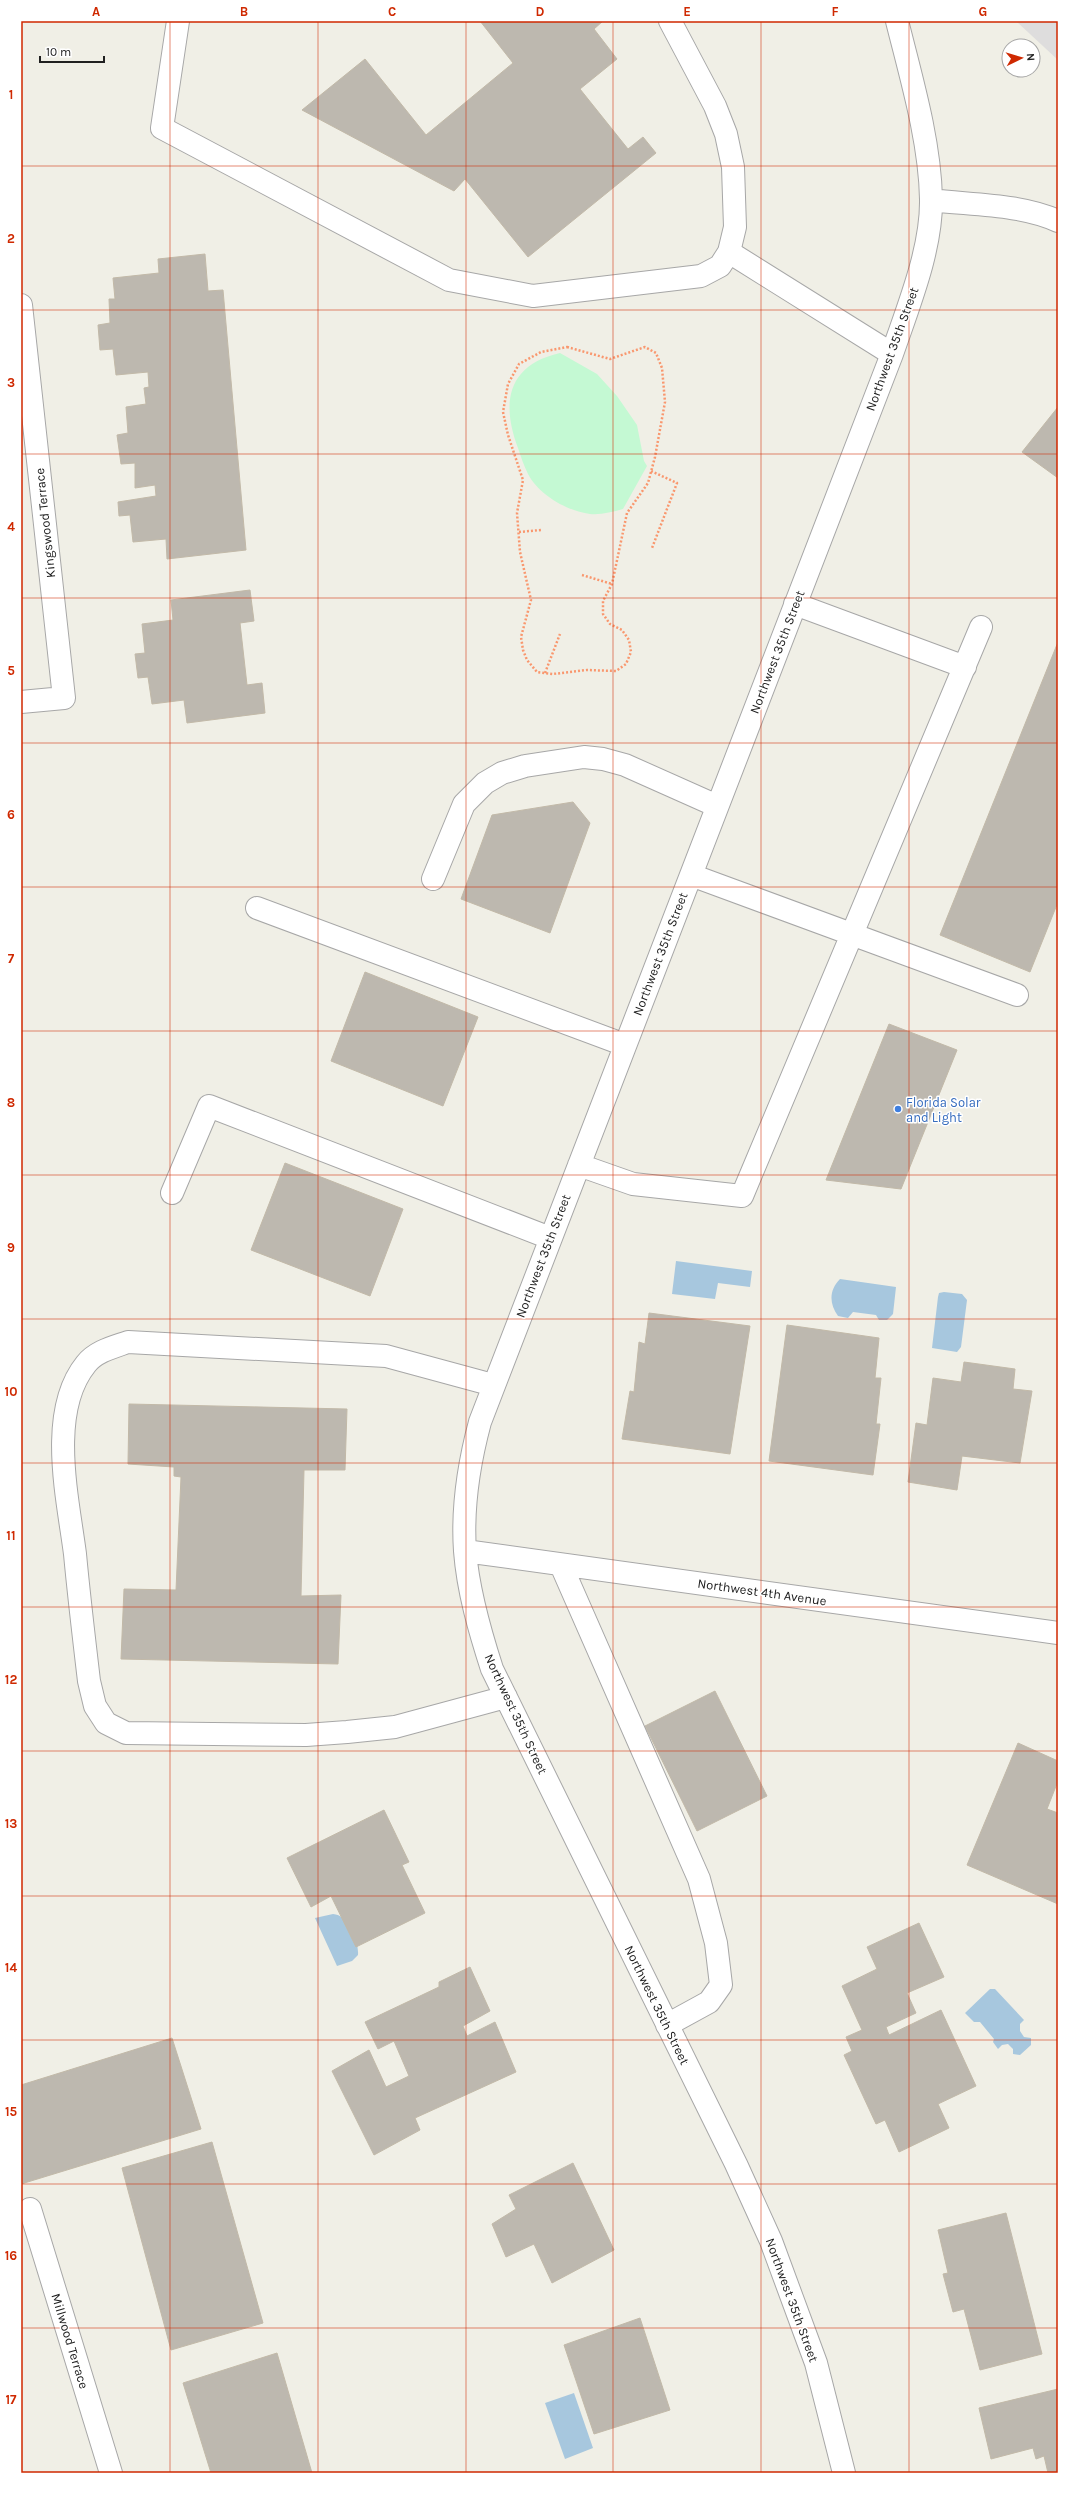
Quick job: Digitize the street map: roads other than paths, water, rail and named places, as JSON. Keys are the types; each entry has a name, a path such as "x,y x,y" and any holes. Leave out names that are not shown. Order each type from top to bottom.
{"street":[{"path":"178,21 162,128 449,280 533,296 700,276 720,266 729,252 735,227 736,197 726,134 715,106 670,21"},
{"name":"Northwest 35th Street","path":"844,2473 816,2363 772,2241 492,1669 479,1630 465,1551 467,1490 472,1453 493,1386 892,354 924,256 931,200 922,126 897,21"},
{"path":"931,200 1024,210 1041,213 1058,221"},
{"path":"729,252 892,354"},
{"name":"Kingswood Terrace","path":"21,305 64,698 21,702"},
{"path":"795,604 965,667"},
{"path":"578,1165 633,1184 742,1196 981,627"},
{"path":"433,878 464,804 485,783 502,773 525,766 584,757 603,759 625,765 717,806"},
{"path":"691,875 1017,995"},
{"path":"257,908 625,1045"},
{"path":"172,1193 209,1106 550,1238"},
{"path":"493,1386 386,1356 128,1342 104,1350 92,1359 86,1364 74,1383 68,1405 64,1435 64,1472 89,1681 95,1706 106,1724 126,1733 306,1735 395,1727 506,1697"},
{"name":"Northwest 4th Avenue","path":"465,1551 1058,1633"},
{"path":"561,1565 699,1879 716,1943 721,1985 709,2002 667,2025"},
{"name":"Millwood Terrace","path":"30,2209 111,2473"}],"water":[{"path":"676,1261 752,1271 750,1287 718,1283 715,1299 672,1294"},
{"path":"840,1279 896,1287 893,1314 887,1320 879,1320 876,1315 853,1312 848,1318 838,1316 833,1307 832,1292 836,1283"},
{"path":"944,1292 962,1294 967,1300 961,1347 957,1352 932,1348 938,1297 939,1293"},
{"path":"333,1914 339,1915 348,1923 355,1936 358,1949 358,1955 352,1961 337,1966 315,1918"},
{"path":"990,1989 995,1989 1024,2020 1020,2024 1020,2031 1024,2037 1031,2038 1031,2045 1020,2055 1013,2054 1013,2049 1008,2044 1002,2045 998,2049 993,2042 994,2039 980,2022 974,2022 965,2013"},
{"path":"574,2393 593,2448 565,2459 545,2403"}],"place":[{"name":"Florida Solar and Light","path":"898,1109"}]}
